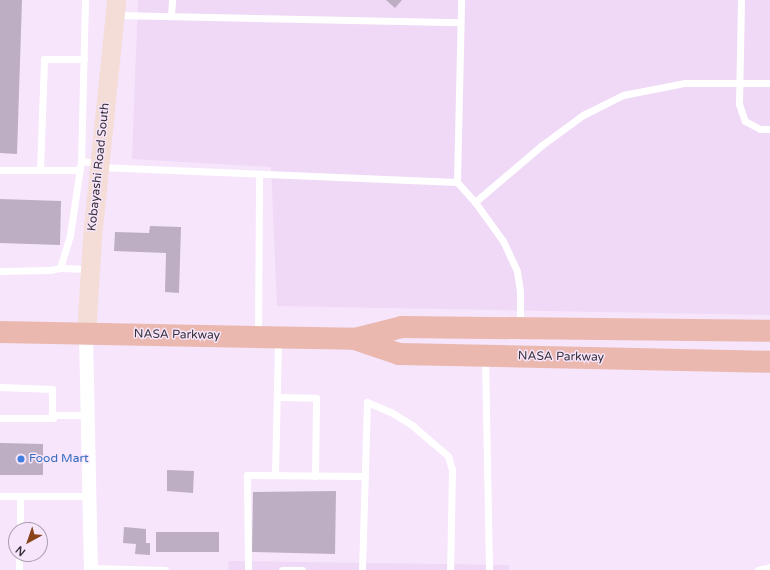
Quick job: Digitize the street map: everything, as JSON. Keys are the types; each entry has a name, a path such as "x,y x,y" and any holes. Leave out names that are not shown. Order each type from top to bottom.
{"main road":[{"name":"NASA Parkway","path":"0,332 355,339 402,326 770,331"},
{"name":"NASA Parkway","path":"355,339 399,354 770,362"}],"street":[{"name":"Kobayashi Road South","path":"86,334 90,269 93,164 116,8"},
{"path":"86,334 91,569"}],"lane":[{"path":"85,0 84,59 93,164"},
{"path":"171,15 172,0"},
{"path":"461,0 457,182 475,202 503,241 517,271 520,291 520,327"},
{"path":"741,0 739,104 745,121 760,129 770,129"},
{"path":"116,8 171,15 460,22"},
{"path":"40,170 44,59 84,59"},
{"path":"475,202 542,145 583,115 607,101 651,88 684,83 770,84"},
{"path":"0,170 80,170 93,164 259,175 457,182"},
{"path":"60,268 70,235 80,170"},
{"path":"259,175 268,337 277,398 275,475"},
{"path":"0,271 50,270 60,268 90,269"},
{"path":"485,355 489,570"},
{"path":"0,387 52,389 53,418 0,418"},
{"path":"277,398 316,398 315,476"},
{"path":"362,570 367,402 390,412 413,426 448,456 452,470 450,570"},
{"path":"52,415 88,415"},
{"path":"248,570 247,475 365,476"},
{"path":"0,496 90,496"},
{"path":"20,497 20,522"},
{"path":"758,570 770,567"},
{"path":"91,569 165,570"},
{"path":"282,570 302,570"}],"shaded area":[{"path":"138,0 770,0 770,315 277,306 271,167 132,159"},
{"path":"229,561 509,565 509,570 228,570"}],"building":[{"path":"0,0 22,0 17,154 0,153"},
{"path":"386,0 402,0 395,8"},
{"path":"0,199 61,201 60,245 0,243"},
{"path":"150,226 181,227 179,293 165,292 166,253 114,251 115,232 149,233"},
{"name":"Food Mart","path":"0,443 43,444 43,475 0,475"},
{"path":"167,470 194,471 193,493 167,491"},
{"path":"336,491 335,554 252,552 253,492"},
{"path":"124,527 146,529 146,543 150,543 150,555 135,554 136,544 123,543"},
{"path":"156,532 219,532 219,552 156,552"}],"place":[{"name":"Food Mart","path":"21,459"}]}
